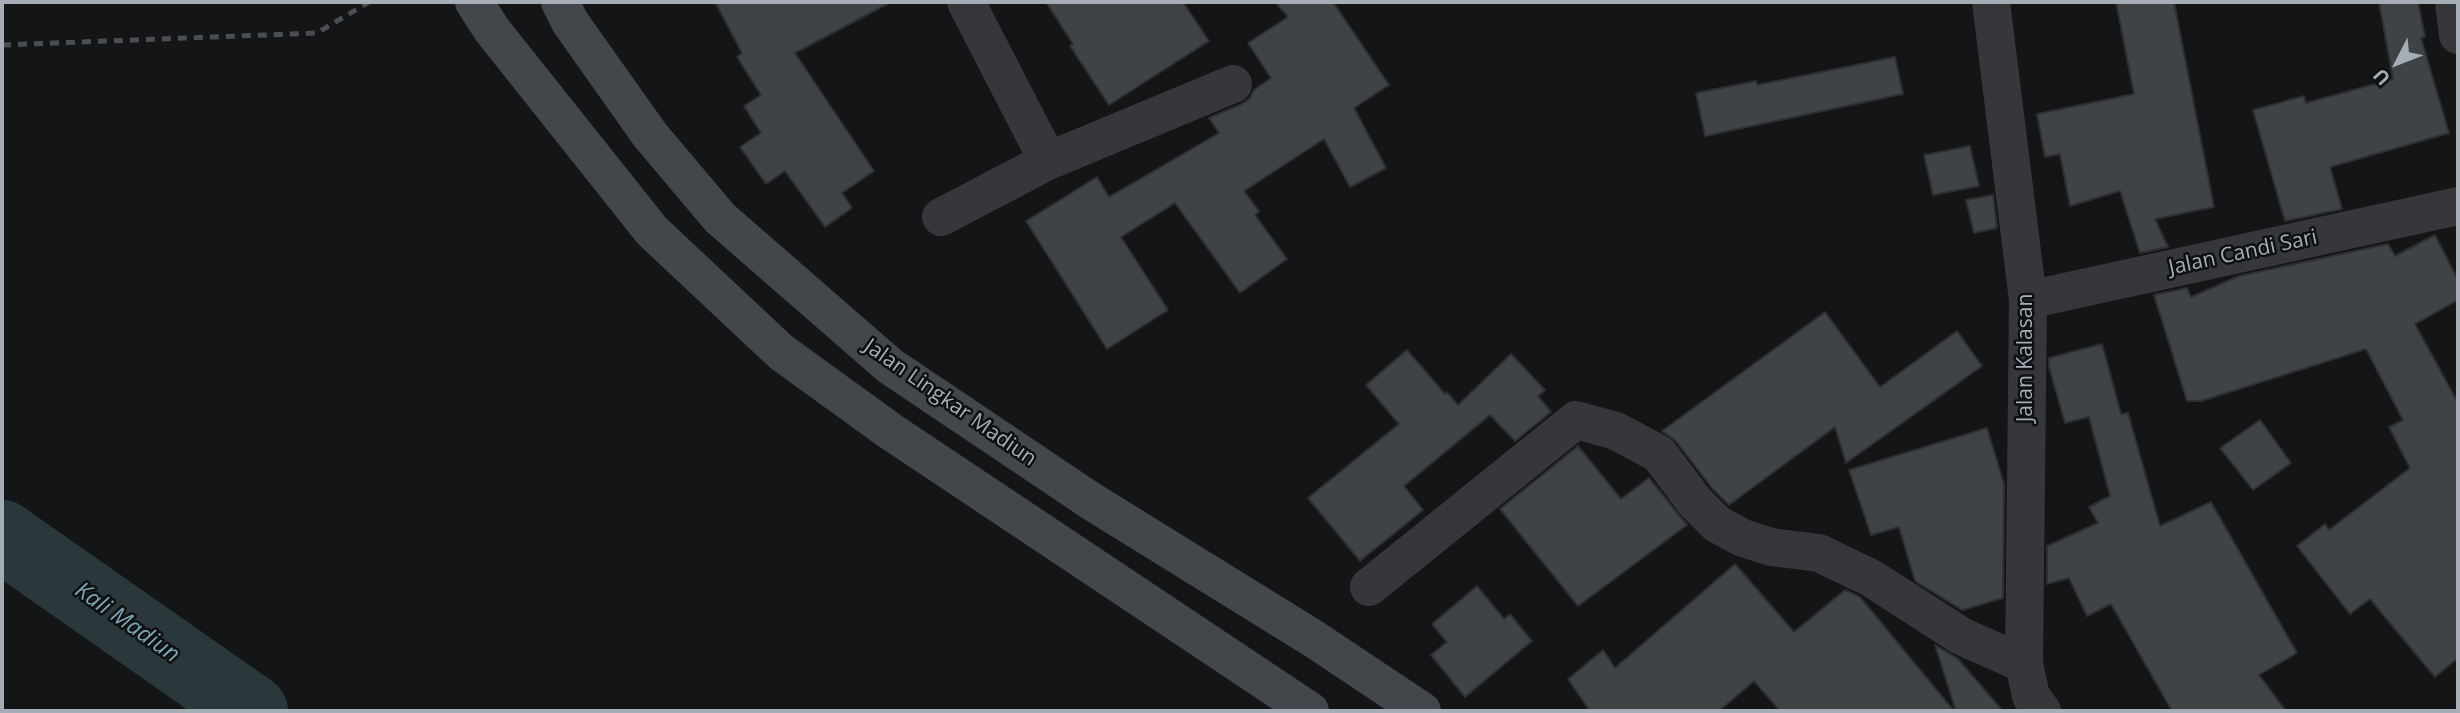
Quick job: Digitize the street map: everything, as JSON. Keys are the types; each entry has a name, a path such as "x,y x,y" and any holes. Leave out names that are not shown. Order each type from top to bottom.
{"main road":[{"path":"474,2 501,41 652,231 781,352 890,431 1310,711"},
{"name":"Jalan Lingkar Madiun","path":"560,2 570,22 650,135 720,218 890,366 1091,501 1314,639 1422,711"},
{"path":"1066,548 1091,501"}],"street":[{"path":"966,2 1048,161"},
{"name":"Jalan Kalasan","path":"1991,2 2028,300 2024,664 2031,696 2042,711"},
{"path":"2454,2 2458,35"},
{"path":"941,217 1048,161 1233,84"},
{"name":"Jalan Candi Sari","path":"2028,300 2458,206"},
{"path":"1369,587 1576,420 1616,431 1659,454 1695,502 1717,524 1743,538 1772,547 1819,552 1871,578 1961,636 2024,664"}],"building":[{"path":"715,2 891,2 795,53 874,171 842,193 852,208 825,227 785,171 766,184 740,147 761,133 744,106 761,95 737,57 742,53"},
{"path":"1046,2 1183,2 1209,41 1109,105 1070,46 1073,44"},
{"path":"1275,2 1333,2 1389,85 1354,108 1386,168 1350,187 1324,139 1244,191 1259,211 1255,215 1287,259 1240,293 1175,203 1121,237 1168,310 1107,349 1026,221 1097,177 1109,197 1219,133 1209,118 1242,104 1250,98 1254,90 1271,78 1248,43 1288,17"},
{"path":"2116,2 2174,2 2214,207 2155,219 2168,247 2140,253 2120,191 2070,206 2060,154 2045,157 2037,114 2134,94"},
{"path":"2379,2 2418,2 2425,37 2421,38 2449,133 2330,167 2342,209 2285,221 2253,110 2304,96 2306,103 2393,79"},
{"path":"1895,57 1903,94 1705,136 1696,93 1756,81 1757,85"},
{"path":"1970,146 1979,186 1933,195 1924,155"},
{"path":"1993,195 1997,228 1974,233 1966,200"},
{"path":"2435,235 2458,280 2458,300 2415,324 2458,403 2458,658 2435,677 2370,599 2350,614 2297,546 2325,524 2329,530 2410,468 2389,427 2403,420 2366,349 2201,401 2187,401 2154,295 2187,288 2191,297 2239,276 2388,244 2395,256"},
{"path":"1825,312 1880,387 1957,331 1982,366 1846,463 1835,427 1729,505 1712,488 1676,441 1662,431"},
{"path":"2102,344 2121,414 2128,413 2160,526 2211,502 2297,653 2259,675 2286,711 2172,711 2111,604 2087,616 2069,578 2047,584 2047,546 2098,523 2089,507 2110,496 2089,417 2065,423 2049,367 2049,358"},
{"path":"1407,350 1458,405 1511,354 1545,390 1538,396 1551,412 1515,441 1490,415 1404,486 1423,510 1360,561 1308,498 1399,424 1366,385"},
{"path":"2260,420 2291,463 2253,490 2220,448"},
{"path":"1987,428 2004,484 2003,598 1962,610 1915,581 1899,527 1871,535 1849,470"},
{"path":"1578,446 1621,499 1649,478 1687,525 1578,606 1500,509"},
{"path":"1735,564 1794,632 1845,590 1860,597 1954,711 1780,711 1754,681 1719,711 1590,711 1568,679 1603,650 1615,668"},
{"path":"1477,586 1504,619 1510,614 1532,641 1465,697 1431,655 1447,642 1432,624"},
{"path":"1935,645 1957,658 2003,711 1956,711"}],"waterway":[{"name":"Kali Madiun","path":"2,536 252,711"}],"railway":[{"path":"2,45 317,33 369,2"}]}
